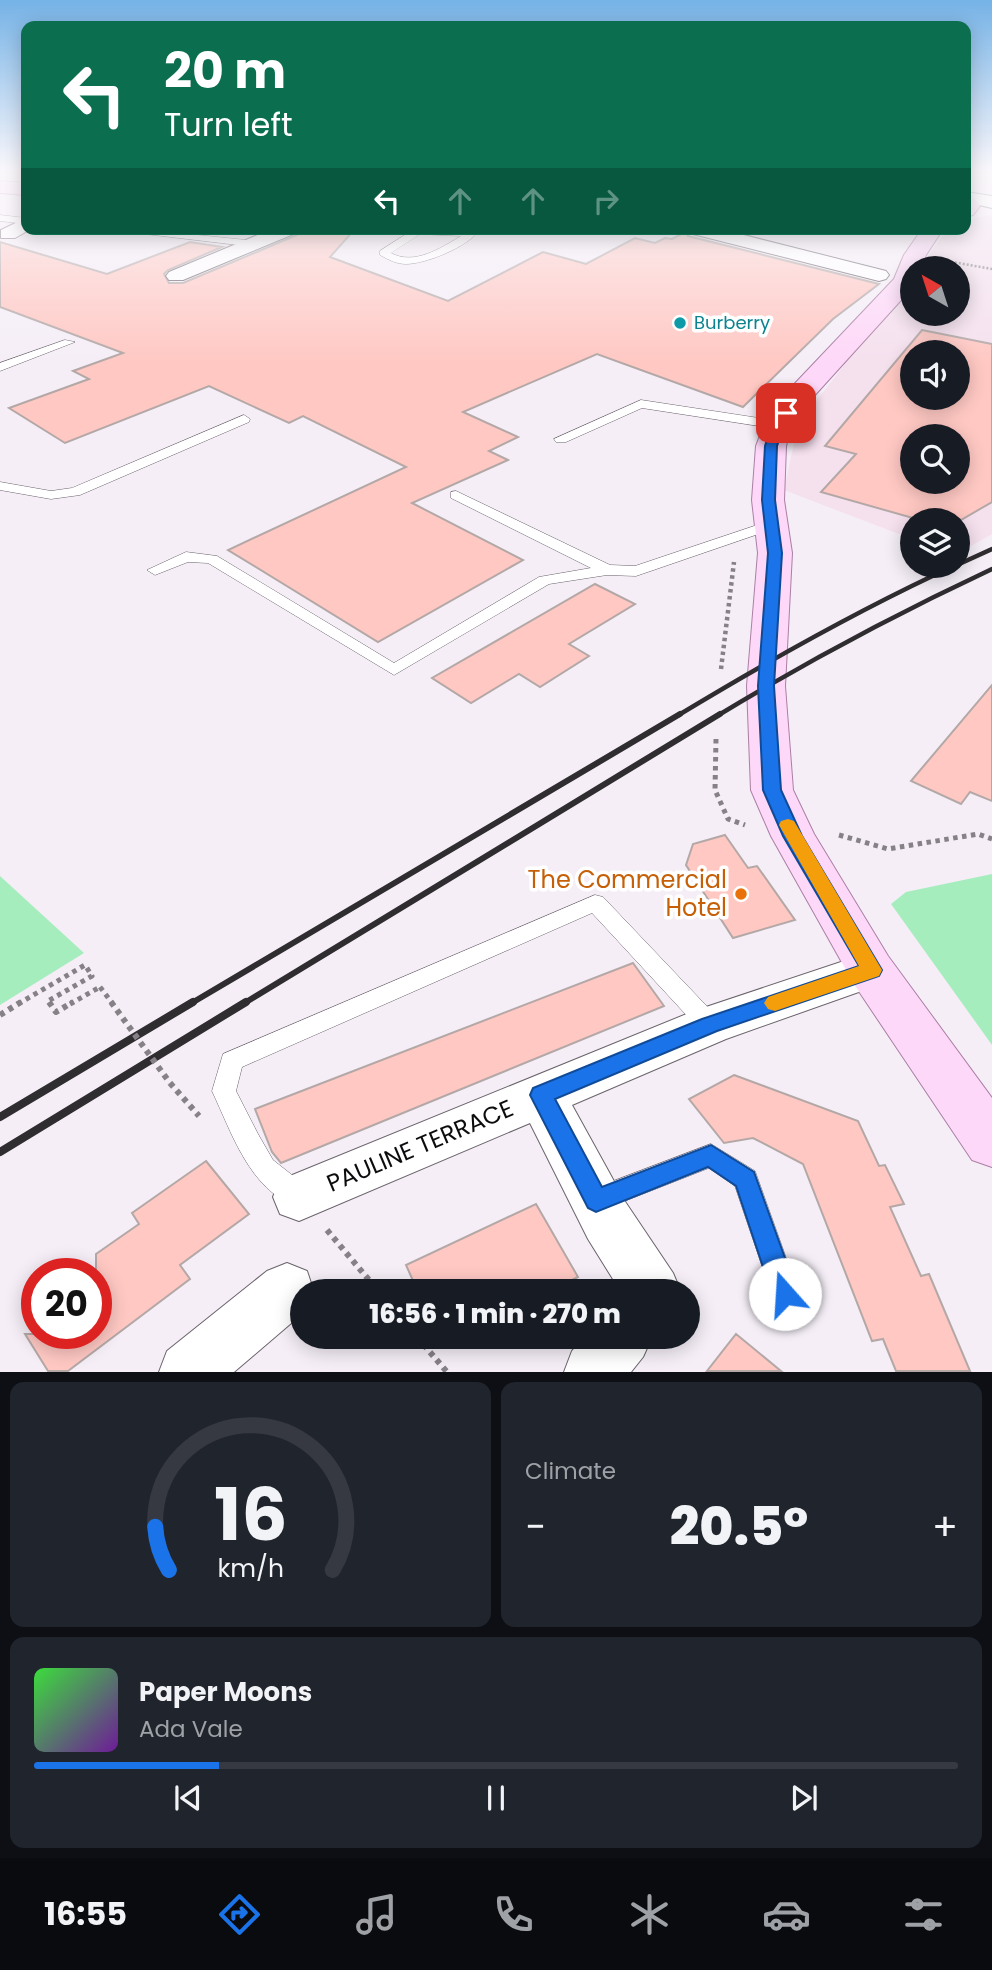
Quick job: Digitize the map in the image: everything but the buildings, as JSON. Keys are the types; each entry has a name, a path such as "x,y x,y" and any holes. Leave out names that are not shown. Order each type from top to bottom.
{"main road":[{"path":"923,238 905,281 794,401 778,425 771,446 768,500 775,553 766,686 772,790 793,836 871,970 992,1142"}],"street":[{"path":"176,276 276,235"},
{"path":"720,235 879,275"},
{"name":"PAULINE TERRACE","path":"299,1197 710,1025 871,970"},
{"name":"PAULINE TERRACE","path":"541,1095 601,1211 645,1279"},
{"path":"188,1371 287,1290"},
{"path":"593,1371 612,1349"}],"lane":[{"path":"167,235 256,244"},
{"path":"412,235 384,253 400,259 422,259 468,235"},
{"path":"0,367 69,342"},
{"path":"561,439 641,404 778,425"},
{"path":"0,486 51,495 75,492 244,419"},
{"path":"456,495 607,570"},
{"path":"155,570 186,557 212,559 394,670 545,580 607,570 636,571 771,525"},
{"path":"299,1197 264,1168 244,1132 224,1091 231,1061 595,903 710,1025"},
{"path":"601,1211 711,1156 746,1179 785,1294"}],"path":[{"path":"923,238 992,269"},
{"path":"722,669 734,564 742,535"},
{"path":"716,739 715,790 728,819 743,825"},
{"path":"793,836 832,832 852,841 888,849 978,834 992,839"},
{"path":"0,1015 85,965 92,976 48,1001 55,1012 100,986 170,1083 200,1118"},
{"path":"299,1197 368,1279"},
{"path":"428,1349 447,1371"}],"shaded area":[{"path":"944,235 992,235 992,534 970,547 970,508 900,508 900,534 784,490 798,425 900,293 900,326 970,326 970,256 928,256"}],"green space":[{"path":"992,874 992,1045 891,904 906,892"},
{"path":"0,876 84,953 0,1005"}],"railway":[{"path":"970,559 992,549"},
{"path":"717,716 853,639 992,569"},
{"path":"677,716 815,636 929,578"},
{"path":"190,1004 680,714"},
{"path":"243,1004 720,714"},
{"path":"0,1117 193,1002"},
{"path":"0,1152 246,1002"}],"slow traffic":[{"path":"775,1003 871,970 788,825"}],"place":[{"name":"Burberry","path":"680,323"},
{"name":"The Commercial Hotel","path":"741,894"}],"route":[{"path":"785,1294 746,1179 711,1156 596,1200 541,1095 710,1025 871,970 793,836 772,790 766,686 775,553 768,500 771,446 778,425 786,413"}]}
